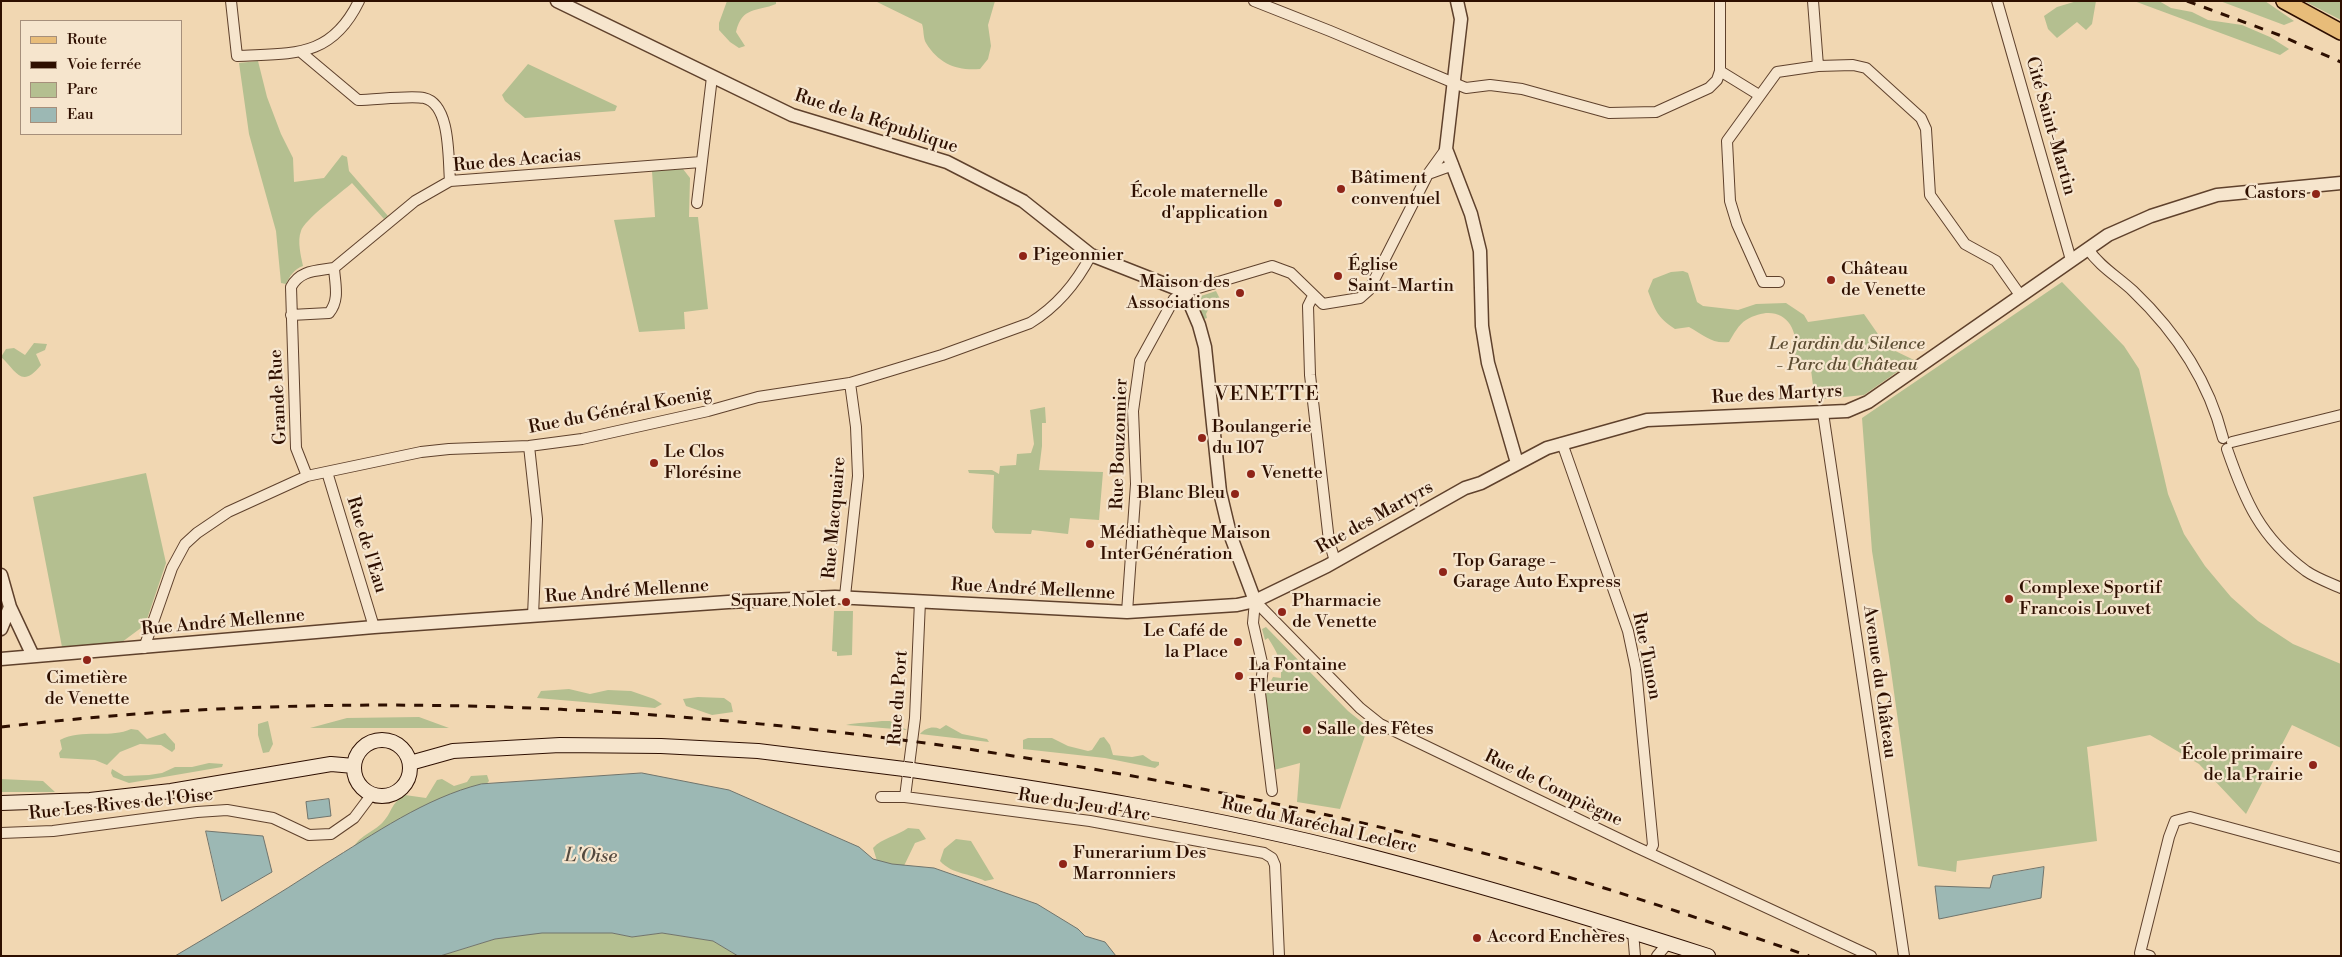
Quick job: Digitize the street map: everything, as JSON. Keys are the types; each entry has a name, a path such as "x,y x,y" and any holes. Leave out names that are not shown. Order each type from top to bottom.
{"main road":[{"path":"2284,1 2341,32"},
{"path":"376,741 394,742 407,754 410,763 408,779 397,792 389,795 372,794 359,783 354,766 361,750 376,741"},
{"name":"Rue du Maréchal Leclerc","path":"410,763 452,751 560,745 652,746 758,751 908,770 1097,798 1287,836 1454,879 1708,956"},
{"path":"1,803 90,800 171,791 331,764 354,766"}],"street":[{"path":"231,1 237,56 302,52 338,33 351,17 359,1"},
{"name":"Rue de la République","path":"556,1 792,115 947,162 1023,200 1092,255 1185,292"},
{"path":"1254,1 1330,31 1453,84 1466,88 1490,85 1522,90 1609,113 1656,112 1709,88 1717,80 1720,72 1720,1"},
{"path":"1457,1 1461,19 1446,146 1471,214 1480,251 1482,326 1488,363 1517,463"},
{"path":"1813,1 1818,66"},
{"name":"Cité Saint-Martin","path":"1998,1 2071,260"},
{"path":"302,52 358,100 424,98 434,104 444,118 450,181"},
{"path":"1779,282 1763,282 1737,224 1730,201 1727,141 1777,72 1818,66 1853,64 1866,68 1920,118 1926,129 1930,195 1965,244 1996,261 2020,295"},
{"path":"1720,72 1759,95"},
{"path":"697,203 712,77"},
{"path":"1272,791 1260,693 1263,666 1253,623 1255,602 1230,534 1220,492 1205,348 1199,325 1185,292 1272,266 1291,274 1323,304 1360,298 1369,290 1428,174 1446,146"},
{"name":"Rue des Acacias","path":"334,268 416,201 450,181 701,162"},
{"path":"1428,174 1453,165"},
{"name":"Rue des Martyrs","path":"1255,602 1335,561 1464,488 1482,483 1517,463 1562,443 1647,420 1848,411 1868,402 2108,235 2151,216 2217,195 2341,183"},
{"path":"2088,249 2094,258 2131,289 2166,324 2186,351 2210,396 2228,443 2243,495 2275,544 2307,572 2341,588"},
{"name":"Rue du Général Koenig","path":"144,648 172,568 185,544 213,521 266,493 307,476 371,465 421,452 529,446 582,438 664,422 758,397 850,383 942,355 1030,323 1041,316 1072,285 1092,255"},
{"path":"291,315 329,313 337,299 334,268"},
{"name":"Grande Rue","path":"307,476 296,448 290,287 295,279 304,273 334,268"},
{"name":"Rue Bouzonnier","path":"1128,612 1136,484 1134,411 1140,361 1174,299 1185,292"},
{"path":"1313,296 1308,306 1310,375 1330,541 1335,561"},
{"name":"Rue Macquaire","path":"845,596 858,476 856,427 850,383"},
{"name":"Avenue du Château","path":"1823,413 1904,956"},
{"path":"2228,443 2341,415"},
{"name":"Rue Tunon","path":"1562,443 1628,630 1636,669 1652,835 1650,853"},
{"path":"529,446 537,518 533,616"},
{"name":"Rue de l'Eau","path":"326,472 374,628"},
{"path":"1,575 10,607 33,656"},
{"name":"Rue André Mellenne","path":"1,659 533,616 845,596 1128,612 1185,610 1255,602"},
{"name":"Rue du Port","path":"905,797 914,718 920,601"},
{"name":"Rue de Compiègne","path":"1255,602 1360,708 1380,724 1871,956"},
{"path":"1,629 10,607"},
{"name":"Rue Les Rives de l'Oise","path":"1,833 53,831 197,812 227,810 273,818 309,835 331,834 354,818 372,794"},
{"name":"Rue du Jeu d'Arc","path":"881,797 905,797 1090,821 1264,853 1272,858 1275,865 1279,956"},
{"path":"2145,954 2169,837 2175,821 2190,816 2341,858"},
{"path":"1633,932 1634,956"},
{"path":"1657,956 1668,943"}],"green space":[{"path":"727,1 776,1 776,4 751,11 742,18 736,32 745,46 739,48 730,42 719,30 719,23"},
{"path":"875,1 995,1 988,25 991,46 988,59 980,69 964,69 949,65 937,56 926,43 922,24"},
{"path":"2077,1 2096,1 2092,24 2086,30 2077,22 2057,38 2048,29 2044,16 2057,7"},
{"path":"2134,1 2159,1 2171,8 2192,12 2208,20 2242,25 2270,37 2289,49 2280,55"},
{"path":"2220,1 2265,1 2294,21 2284,25"},
{"path":"2304,1 2341,1 2341,20"},
{"path":"258,61 267,97 281,134 293,158 294,182 324,178 342,155 347,157 349,171 388,216 384,219 352,183 316,213 304,226 299,239 303,266 295,271 286,284 281,283 276,231 249,134 239,63"},
{"path":"528,64 617,106 615,111 525,118 505,101 502,95"},
{"path":"683,169 690,178 689,217 698,217 708,309 684,312 685,329 639,332 614,220 655,217 652,171"},
{"name":"Le jardin du Silence - Parc du Château","path":"1683,271 1688,273 1697,302 1703,306 1738,310 1756,304 1786,303 1804,315 1808,322 1864,314 1887,347 1914,360 1864,395 1815,400 1811,370 1801,371 1799,357 1795,355 1796,343 1794,333 1790,324 1784,318 1776,314 1767,313 1757,315 1741,324 1729,342 1717,342 1689,327 1675,329 1664,321 1655,308 1648,291 1653,279 1671,272"},
{"name":"Complexe Sportif Francois Louvet","path":"2062,282 2124,346 2139,369 2168,494 2184,534 2205,566 2231,597 2258,621 2293,644 2341,664 2341,748 2292,725 2246,814 2199,764 2150,735 2087,747 2097,841 1957,861 1956,872 1918,866 1889,656 1872,551 1862,418"},
{"path":"1216,291 1220,299 1213,300 1206,314 1207,318 1204,319 1196,301 1198,297"},
{"path":"34,343 47,344 45,350 36,354 41,365 28,376 19,375 1,357 6,349 14,348 25,355"},
{"path":"1045,407 1046,423 1042,423 1039,470 1103,472 1099,520 1070,518 1068,534 1032,530 1031,534 995,533 992,528 994,475 969,473 968,470 992,470 999,474 1000,466 1016,465 1017,454 1031,453 1034,444 1030,410"},
{"path":"146,473 166,563 145,625 122,642 62,647 33,497"},
{"path":"834,611 853,611 852,655 837,656 837,652 832,651"},
{"path":"1266,627 1348,711 1368,727 1340,809 1297,802 1300,763 1274,770 1272,777 1265,692 1273,677 1281,678 1281,672 1276,652 1268,638 1265,640 1262,629"},
{"path":"569,689 590,694 608,690 631,691 654,699 662,704 655,708 537,698 541,691"},
{"path":"698,697 724,698 731,703 733,712 712,715 686,706 683,699"},
{"path":"419,717 449,728 310,728 347,718"},
{"path":"268,721 273,744 269,752 263,753 258,735 258,724"},
{"path":"890,721 907,730 846,725 855,723"},
{"path":"946,725 962,734 987,739 989,742 920,734 927,729 940,729"},
{"path":"131,729 138,730 147,739 165,733 175,744 175,749 172,752 161,745 140,744 120,752 107,765 95,760 60,758 59,753 62,749 60,740 68,736 123,732"},
{"path":"1104,737 1110,745 1113,755 1132,757 1143,755 1152,761 1159,762 1159,765 1155,768 1105,758 1023,749 1023,740 1028,738 1052,738 1068,746 1088,751 1092,750 1100,738"},
{"path":"209,763 223,764 222,767 129,783 113,777 111,773 112,769 124,776 149,775 162,773 175,767 192,767"},
{"path":"487,775 489,781 484,787 352,851 361,838 383,822 394,805 405,795 426,798 437,780 442,779 454,786 467,782 471,776"},
{"path":"1,779 43,781 55,792 1,792"},
{"path":"908,828 919,829 926,839 915,843 902,870 877,861 873,848"},
{"path":"956,839 971,841 994,879 985,881 950,869 940,861 944,849"},
{"path":"539,932 612,933 632,937 662,933 713,941 738,956 440,956 495,939"}],"water":[{"name":"L'Oise","path":"642,773 729,790 859,847 873,859 892,864 934,868 1037,904 1078,929 1085,936 1105,942 1116,956 738,956 713,941 662,933 632,937 612,933 542,933 495,939 440,956 175,956 381,829 440,798 460,790 481,784"},
{"path":"329,799 331,816 308,819 306,802"},
{"path":"206,831 263,836 272,872 222,901"},
{"path":"2044,867 2041,898 1939,919 1935,886 1990,888 1993,876"}],"railway":[{"path":"2187,1 2279,35 2341,62"},
{"path":"1,727 122,715 243,708 364,705 485,706 606,712 848,733 968,749 1162,781 1356,821 1565,876 1809,956"}],"place":[{"name":"Bâtiment conventuel","path":"1341,189"},
{"name":"Castors","path":"2316,194"},
{"name":"École maternelle d'application","path":"1278,203"},
{"name":"Pigeonnier","path":"1023,256"},
{"name":"Église Saint-Martin","path":"1338,276"},
{"name":"Château de Venette","path":"1831,280"},
{"name":"Maison des Associations","path":"1240,293"},
{"name":"Boulangerie du 107","path":"1202,438"},
{"name":"Le Clos Florésine","path":"654,463"},
{"name":"Venette","path":"1251,474"},
{"name":"Blanc Bleu","path":"1235,494"},
{"name":"Médiathèque Maison InterGénération","path":"1090,544"},
{"name":"Top Garage - Garage Auto Express","path":"1443,572"},
{"name":"Complexe Sportif Francois Louvet","path":"2009,599"},
{"name":"Square Nolet","path":"846,602"},
{"name":"Pharmacie de Venette","path":"1282,612"},
{"name":"Le Café de la Place","path":"1238,642"},
{"name":"Cimetière de Venette","path":"87,660"},
{"name":"La Fontaine Fleurie","path":"1239,676"},
{"name":"Salle des Fêtes","path":"1307,730"},
{"name":"École primaire de la Prairie","path":"2313,765"},
{"name":"Funerarium Des Marronniers","path":"1063,864"},
{"name":"Accord Enchères","path":"1477,938"}],"district":[{"name":"VENETTE","path":"1267,395"}]}
